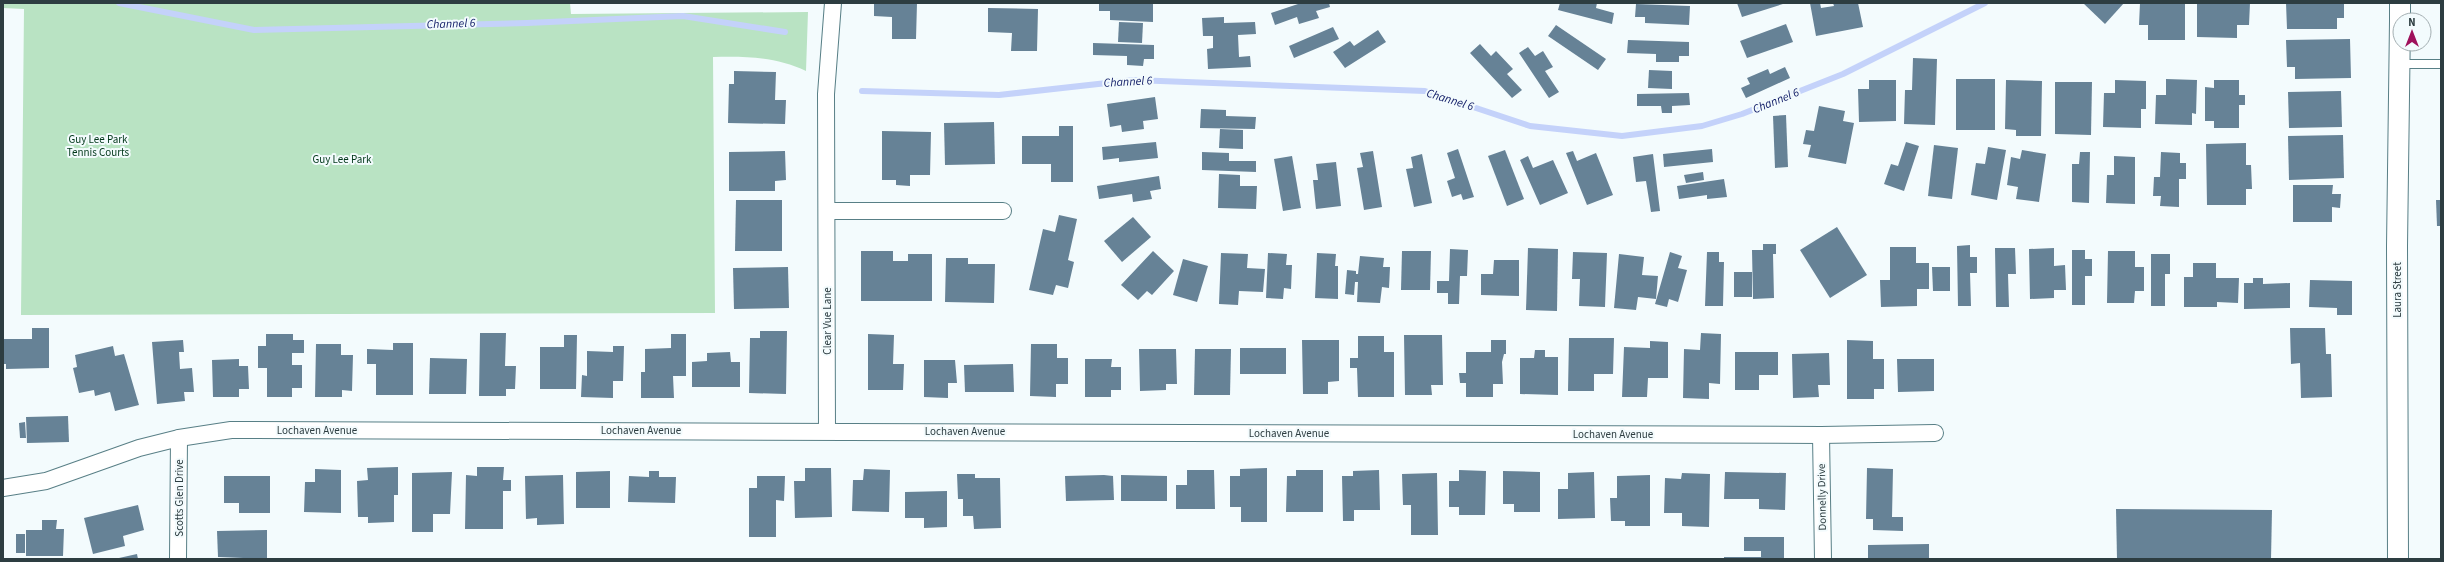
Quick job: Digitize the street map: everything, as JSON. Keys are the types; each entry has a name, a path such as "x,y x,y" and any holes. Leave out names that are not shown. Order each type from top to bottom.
{"street":[{"name":"Clear Vue Lane","path":"827,430 826,94 833,3"},
{"name":"Laura Street","path":"2398,559 2397,246 2399,52"},
{"path":"827,211 1003,211"},
{"name":"Lochaven Avenue","path":"3,488 46,481 139,448 179,438 231,430 827,430 1821,435 1935,433"},
{"name":"Donnelly Drive","path":"1821,435 1823,559"},
{"name":"Scotts Glen Drive","path":"178,559 179,438"}],"lane":[{"path":"2399,64 2441,64"}],"green space":[{"name":"Guy Lee Park","path":"3,3 570,3 571,14 808,12 806,71 795,66 761,58 713,57 715,313 21,315 24,9 3,8"}],"building":[{"path":"874,3 917,3 916,39 892,39 892,17 874,16"},
{"path":"1099,3 1153,3 1153,22 1110,20 1110,11 1099,11"},
{"path":"1301,3 1329,3 1330,7 1316,11 1319,18 1299,24 1297,17 1275,25 1271,13"},
{"path":"1560,3 1597,3 1596,8 1614,13 1612,24 1558,10"},
{"path":"1737,3 1786,3 1742,17"},
{"path":"1810,3 1820,3 1821,8 1834,6 1833,3 1858,3 1863,27 1816,36"},
{"path":"2083,3 2124,3 2105,24"},
{"path":"2140,3 2185,3 2185,40 2148,40 2148,25 2139,25"},
{"path":"2197,3 2250,3 2249,25 2237,25 2237,38 2197,37"},
{"path":"2286,3 2344,3 2344,18 2337,18 2337,29 2287,29"},
{"path":"1636,4 1690,6 1689,25 1645,23 1645,17 1635,17"},
{"path":"988,8 1038,9 1037,51 1011,51 1012,33 988,32"},
{"path":"1224,17 1224,23 1255,22 1256,34 1238,35 1239,57 1250,56 1251,67 1208,69 1207,49 1213,48 1213,36 1203,36 1202,18"},
{"path":"1119,22 1143,23 1142,43 1118,42"},
{"path":"1786,24 1793,42 1747,58 1740,41"},
{"path":"1556,25 1606,59 1598,70 1548,36"},
{"path":"1333,27 1339,39 1294,58 1289,46"},
{"path":"1378,30 1386,42 1345,68 1333,52 1350,41 1354,46"},
{"path":"2350,39 2351,78 2295,79 2295,67 2287,67 2286,40"},
{"path":"1628,40 1689,42 1689,56 1679,56 1679,62 1656,62 1656,54 1627,53"},
{"path":"1093,43 1154,45 1154,59 1144,59 1143,66 1127,65 1127,56 1093,55"},
{"path":"1480,44 1491,56 1496,51 1513,69 1507,74 1522,90 1512,98 1470,53"},
{"path":"1528,47 1535,56 1543,51 1553,67 1545,71 1559,92 1549,98 1519,53"},
{"path":"1913,58 1937,59 1935,125 1904,124 1905,90 1912,90"},
{"path":"1785,67 1790,78 1746,98 1741,88 1750,84 1747,78 1768,69 1770,74"},
{"path":"1649,70 1672,71 1672,89 1648,88"},
{"path":"734,71 776,72 775,100 786,100 785,124 728,123 729,84 734,84"},
{"path":"1956,79 1995,79 1995,130 1956,130"},
{"path":"2166,79 2197,80 2196,114 2192,113 2192,125 2155,124 2156,95 2166,95"},
{"path":"1869,80 1896,80 1896,121 1859,122 1858,89 1869,89"},
{"path":"2006,80 2042,81 2041,136 2016,136 2016,130 2005,129"},
{"path":"2115,80 2146,81 2146,109 2141,109 2141,128 2103,127 2104,93 2115,93"},
{"path":"2214,80 2239,80 2239,95 2245,95 2245,105 2239,105 2239,128 2214,128 2214,121 2205,121 2205,87 2214,88"},
{"path":"2055,82 2092,82 2091,135 2055,134"},
{"path":"2341,91 2342,127 2289,128 2288,92"},
{"path":"1689,93 1690,105 1672,106 1672,113 1662,113 1661,106 1637,106 1637,94"},
{"path":"1155,97 1158,119 1143,121 1144,129 1122,132 1121,125 1110,127 1107,104"},
{"path":"1819,106 1845,111 1843,121 1854,123 1846,164 1808,157 1811,145 1803,144 1806,130 1814,131"},
{"path":"1201,109 1226,110 1226,116 1256,117 1255,129 1200,128"},
{"path":"1786,115 1788,167 1775,168 1773,116"},
{"path":"994,122 995,164 945,165 944,123"},
{"path":"1059,126 1073,126 1073,182 1051,182 1051,164 1022,164 1022,136 1059,136"},
{"path":"1220,129 1243,130 1243,149 1219,148"},
{"path":"882,131 931,132 930,175 910,175 910,186 896,185 896,180 882,180"},
{"path":"2343,135 2344,178 2289,180 2288,136"},
{"path":"1156,142 1158,158 1119,162 1119,158 1103,160 1102,147"},
{"path":"1906,142 1919,146 1904,191 1884,184 1891,164 1898,166"},
{"path":"2246,143 2246,165 2251,165 2252,189 2246,189 2246,205 2207,205 2206,144"},
{"path":"1934,145 1958,148 1952,199 1928,196"},
{"path":"1988,147 2006,150 1997,200 1971,195 1976,163 1985,164"},
{"path":"1458,149 1474,197 1463,200 1461,194 1452,197 1447,181 1455,178 1447,153"},
{"path":"1712,149 1713,162 1664,167 1663,154"},
{"path":"1505,150 1524,199 1507,206 1488,156"},
{"path":"2022,150 2046,154 2039,202 2016,199 2018,187 2007,185 2011,157 2020,159"},
{"path":"785,151 786,180 775,181 775,191 729,191 729,152"},
{"path":"1373,151 1382,207 1364,210 1357,168 1363,167 1360,153"},
{"path":"1573,151 1577,161 1596,153 1613,195 1587,205 1566,153"},
{"path":"1202,152 1229,153 1229,161 1256,161 1256,172 1202,170"},
{"path":"2080,152 2090,152 2089,203 2072,202 2072,164 2079,164"},
{"path":"2161,152 2180,153 2180,163 2186,163 2186,179 2179,179 2179,207 2160,206 2161,196 2153,196 2154,177 2160,177"},
{"path":"1422,154 1432,203 1414,207 1406,169 1413,168 1411,157"},
{"path":"1653,154 1660,211 1651,212 1646,181 1636,182 1633,157"},
{"path":"1292,156 1301,208 1283,211 1274,159"},
{"path":"1528,156 1533,168 1553,160 1568,193 1540,205 1520,160"},
{"path":"2114,156 2135,157 2135,204 2106,203 2107,175 2114,175"},
{"path":"1336,162 1341,206 1316,209 1313,180 1318,180 1316,164"},
{"path":"1703,172 1704,180 1686,183 1684,175"},
{"path":"1219,174 1240,175 1240,186 1257,186 1256,209 1218,208"},
{"path":"1159,176 1161,189 1150,191 1152,199 1133,202 1132,194 1099,199 1097,186"},
{"path":"1724,179 1727,197 1707,199 1707,195 1679,199 1677,186"},
{"path":"2293,185 2333,185 2332,194 2341,194 2340,208 2332,207 2332,222 2293,222"},
{"path":"736,200 782,200 782,251 735,251"},
{"path":"2436,200 2441,200 2441,226 2437,226"},
{"path":"1059,215 1077,219 1068,260 1074,262 1068,288 1056,285 1053,295 1029,290 1043,229 1055,232"},
{"path":"1133,217 1151,237 1122,262 1104,241"},
{"path":"1837,227 1867,275 1830,298 1800,250"},
{"path":"1763,244 1776,244 1776,254 1773,254 1774,298 1753,299 1752,250 1763,250"},
{"path":"1970,245 1970,257 1977,257 1977,273 1970,273 1971,306 1958,306 1957,246"},
{"path":"1890,247 1916,247 1916,263 1929,263 1929,289 1917,289 1917,306 1881,307 1880,280 1890,280"},
{"path":"1528,248 1558,249 1557,311 1526,310"},
{"path":"1995,248 2015,248 2016,274 2008,274 2009,307 1996,307"},
{"path":"2054,248 2054,266 2065,265 2066,290 2054,290 2054,298 2030,299 2029,249"},
{"path":"1450,249 1468,250 1467,276 1460,276 1459,304 1448,304 1448,293 1437,293 1437,281 1449,281"},
{"path":"2072,250 2085,250 2085,259 2092,259 2092,276 2085,276 2085,305 2072,305"},
{"path":"861,251 893,251 893,261 908,261 908,254 932,254 932,301 861,301"},
{"path":"1153,251 1174,271 1152,295 1147,291 1138,300 1121,285"},
{"path":"1402,251 1431,251 1430,290 1401,290"},
{"path":"2108,251 2135,251 2135,267 2144,267 2144,291 2135,291 2134,303 2107,303"},
{"path":"1573,252 1607,253 1605,307 1579,306 1580,279 1572,279"},
{"path":"1670,252 1682,256 1678,268 1687,270 1678,302 1669,299 1667,307 1655,304"},
{"path":"1707,252 1719,252 1719,262 1724,262 1723,306 1705,306"},
{"path":"1221,253 1248,254 1247,268 1265,269 1263,292 1239,291 1238,305 1219,304"},
{"path":"1268,253 1287,254 1286,265 1292,265 1291,289 1284,288 1283,299 1266,298"},
{"path":"1317,253 1336,254 1335,266 1338,266 1338,299 1315,298"},
{"path":"1619,254 1644,257 1642,275 1658,276 1656,299 1638,297 1636,310 1614,308"},
{"path":"2151,254 2170,254 2170,274 2165,274 2165,306 2151,306"},
{"path":"1360,256 1384,258 1383,267 1390,267 1389,288 1382,287 1380,303 1357,302 1358,282 1355,282 1354,295 1345,294 1347,270 1356,271 1356,274 1358,274"},
{"path":"946,258 968,258 968,264 995,264 994,303 945,302"},
{"path":"1183,259 1208,266 1197,302 1173,295"},
{"path":"1494,260 1519,260 1519,296 1481,295 1481,274 1493,274"},
{"path":"2193,263 2216,263 2216,278 2239,278 2238,303 2217,302 2217,307 2184,307 2184,277 2193,277"},
{"path":"788,267 789,308 734,309 733,268"},
{"path":"1932,267 1950,267 1950,291 1933,291"},
{"path":"1734,272 1752,272 1752,297 1734,297"},
{"path":"2253,278 2263,278 2263,284 2290,283 2290,308 2244,309 2244,283 2253,283"},
{"path":"2310,280 2352,281 2352,315 2337,315 2337,308 2309,307"},
{"path":"32,328 49,328 49,368 6,369 6,364 3,364 3,339 32,339"},
{"path":"2290,328 2325,328 2326,354 2331,354 2332,397 2301,398 2300,363 2291,364"},
{"path":"760,331 787,331 786,394 749,393 750,338 760,338"},
{"path":"480,333 506,333 505,366 516,366 515,389 506,389 506,396 479,396"},
{"path":"1701,333 1721,334 1720,384 1709,383 1709,399 1683,398 1684,349 1700,350"},
{"path":"266,334 293,334 293,340 304,340 304,353 292,353 292,365 302,365 302,388 292,388 292,397 267,397 267,368 258,368 258,346 266,346"},
{"path":"671,334 686,334 686,376 673,376 674,398 641,398 641,372 645,372 645,349 671,348"},
{"path":"868,334 894,335 893,364 904,364 903,390 868,390"},
{"path":"564,335 577,335 576,389 540,389 540,347 564,347"},
{"path":"1404,335 1442,335 1443,385 1431,385 1432,395 1405,395"},
{"path":"1358,336 1384,336 1384,352 1394,352 1394,397 1358,397 1357,368 1350,368 1350,358 1358,358"},
{"path":"1569,338 1614,338 1613,374 1594,374 1594,391 1568,391"},
{"path":"183,340 184,352 179,352 180,369 192,368 194,392 184,392 185,401 157,404 152,342"},
{"path":"1302,340 1339,340 1339,381 1328,382 1328,394 1303,394"},
{"path":"1491,340 1506,340 1506,354 1504,354 1502,362 1503,384 1493,384 1493,397 1466,397 1466,383 1460,383 1459,373 1466,373 1466,352 1491,352"},
{"path":"1847,340 1873,341 1873,359 1884,359 1884,389 1874,389 1874,399 1847,399"},
{"path":"1650,341 1668,342 1668,378 1648,378 1647,397 1622,397 1624,347 1650,348"},
{"path":"393,343 413,343 413,395 376,395 376,364 367,364 367,349 393,350"},
{"path":"316,344 341,344 341,355 353,355 352,391 342,390 342,397 315,397"},
{"path":"1031,344 1057,344 1057,358 1068,358 1068,384 1056,384 1056,397 1030,396"},
{"path":"113,346 115,356 124,354 139,405 115,411 110,392 95,396 94,390 79,393 73,368 77,367 75,355"},
{"path":"613,346 624,346 623,381 613,381 613,398 581,397 582,375 587,376 587,351 613,352"},
{"path":"1240,348 1286,348 1286,374 1240,374"},
{"path":"1139,349 1176,349 1177,384 1166,384 1166,390 1140,391"},
{"path":"1195,349 1231,349 1230,395 1194,395"},
{"path":"1535,350 1545,350 1545,357 1558,357 1558,395 1520,394 1520,358 1534,358"},
{"path":"730,352 731,362 740,362 740,387 692,387 692,362 707,361 707,353"},
{"path":"1735,352 1778,352 1778,375 1759,375 1759,390 1735,390"},
{"path":"1829,353 1830,385 1818,385 1819,397 1793,398 1792,354"},
{"path":"430,358 467,359 466,394 429,394"},
{"path":"239,359 239,366 248,366 249,389 239,389 239,397 213,397 212,360"},
{"path":"1085,359 1112,359 1111,367 1121,367 1121,390 1111,390 1111,397 1085,397"},
{"path":"1897,359 1934,359 1934,391 1898,392"},
{"path":"924,360 955,360 957,383 948,383 948,398 924,397"},
{"path":"1013,364 1014,392 965,392 964,365"},
{"path":"68,416 69,442 27,443 26,417"},
{"path":"25,422 26,438 20,438 19,423"},
{"path":"398,467 398,495 394,495 394,522 368,523 368,517 358,517 357,481 368,480 367,468"},
{"path":"477,467 504,467 503,480 511,480 511,491 503,491 503,529 465,529 466,475 477,476"},
{"path":"805,468 831,468 832,517 795,518 794,481 805,481"},
{"path":"1267,468 1267,522 1241,522 1241,507 1230,507 1230,476 1240,476 1240,469"},
{"path":"1867,468 1893,469 1892,517 1903,517 1903,531 1873,530 1873,519 1866,519"},
{"path":"315,469 341,470 341,513 304,512 305,482 315,482"},
{"path":"864,469 890,470 889,512 852,511 853,480 863,480"},
{"path":"1187,470 1214,470 1215,509 1176,509 1176,485 1187,485"},
{"path":"1296,470 1323,470 1323,512 1286,512 1287,476 1296,476"},
{"path":"1379,470 1380,510 1354,510 1354,521 1343,521 1342,476 1353,476 1353,471"},
{"path":"1459,470 1486,471 1485,515 1459,515 1459,507 1449,507 1449,481 1459,481"},
{"path":"610,471 610,508 576,508 576,472"},
{"path":"649,471 659,471 659,477 676,477 675,503 628,502 629,476 649,477"},
{"path":"1503,471 1540,472 1540,512 1514,512 1514,504 1503,504"},
{"path":"452,472 450,514 433,514 433,532 412,532 412,473"},
{"path":"1594,472 1595,518 1558,519 1558,489 1568,489 1568,473"},
{"path":"1725,472 1786,473 1785,510 1759,509 1759,499 1724,499"},
{"path":"1437,473 1438,535 1411,535 1411,505 1403,505 1402,474"},
{"path":"1682,473 1710,474 1709,527 1682,526 1682,513 1664,513 1665,478 1681,479"},
{"path":"957,474 975,474 975,478 1000,478 1001,528 974,529 973,516 963,516 963,499 958,499"},
{"path":"563,475 564,524 537,525 537,518 526,519 525,476"},
{"path":"1121,475 1167,476 1167,501 1121,501"},
{"path":"1650,475 1650,526 1625,526 1625,521 1611,521 1610,498 1617,498 1617,476"},
{"path":"224,476 270,476 270,513 239,513 239,503 224,503"},
{"path":"757,476 785,476 784,501 776,500 776,537 749,537 749,488 757,488"},
{"path":"1065,476 1113,476 1114,500 1066,501"},
{"path":"947,491 947,527 924,528 924,518 905,518 905,492"},
{"path":"138,505 144,530 123,536 125,546 93,554 84,518"},
{"path":"2116,509 2272,510 2271,559 2117,559"},
{"path":"42,520 57,520 56,529 64,529 63,556 26,556 26,530 42,530"},
{"path":"267,530 267,559 218,557 217,531"},
{"path":"16,534 25,534 25,553 16,553"},
{"path":"1744,537 1784,537 1784,559 1724,559 1724,557 1761,557 1761,551 1744,551"},
{"path":"1929,544 1929,559 1868,559 1868,545"},
{"path":"137,554 138,559 119,559 119,558"}],"waterway":[{"name":"Channel 6","path":"119,3 254,30 527,23 683,16 785,32"},
{"name":"Channel 6","path":"862,91 999,95 1134,80 1425,91 1530,126 1622,136 1702,126 1742,114 1843,74 1985,3"}],"park label":[{"name":"Guy Lee Park Tennis Courts","path":"98,145"}]}
